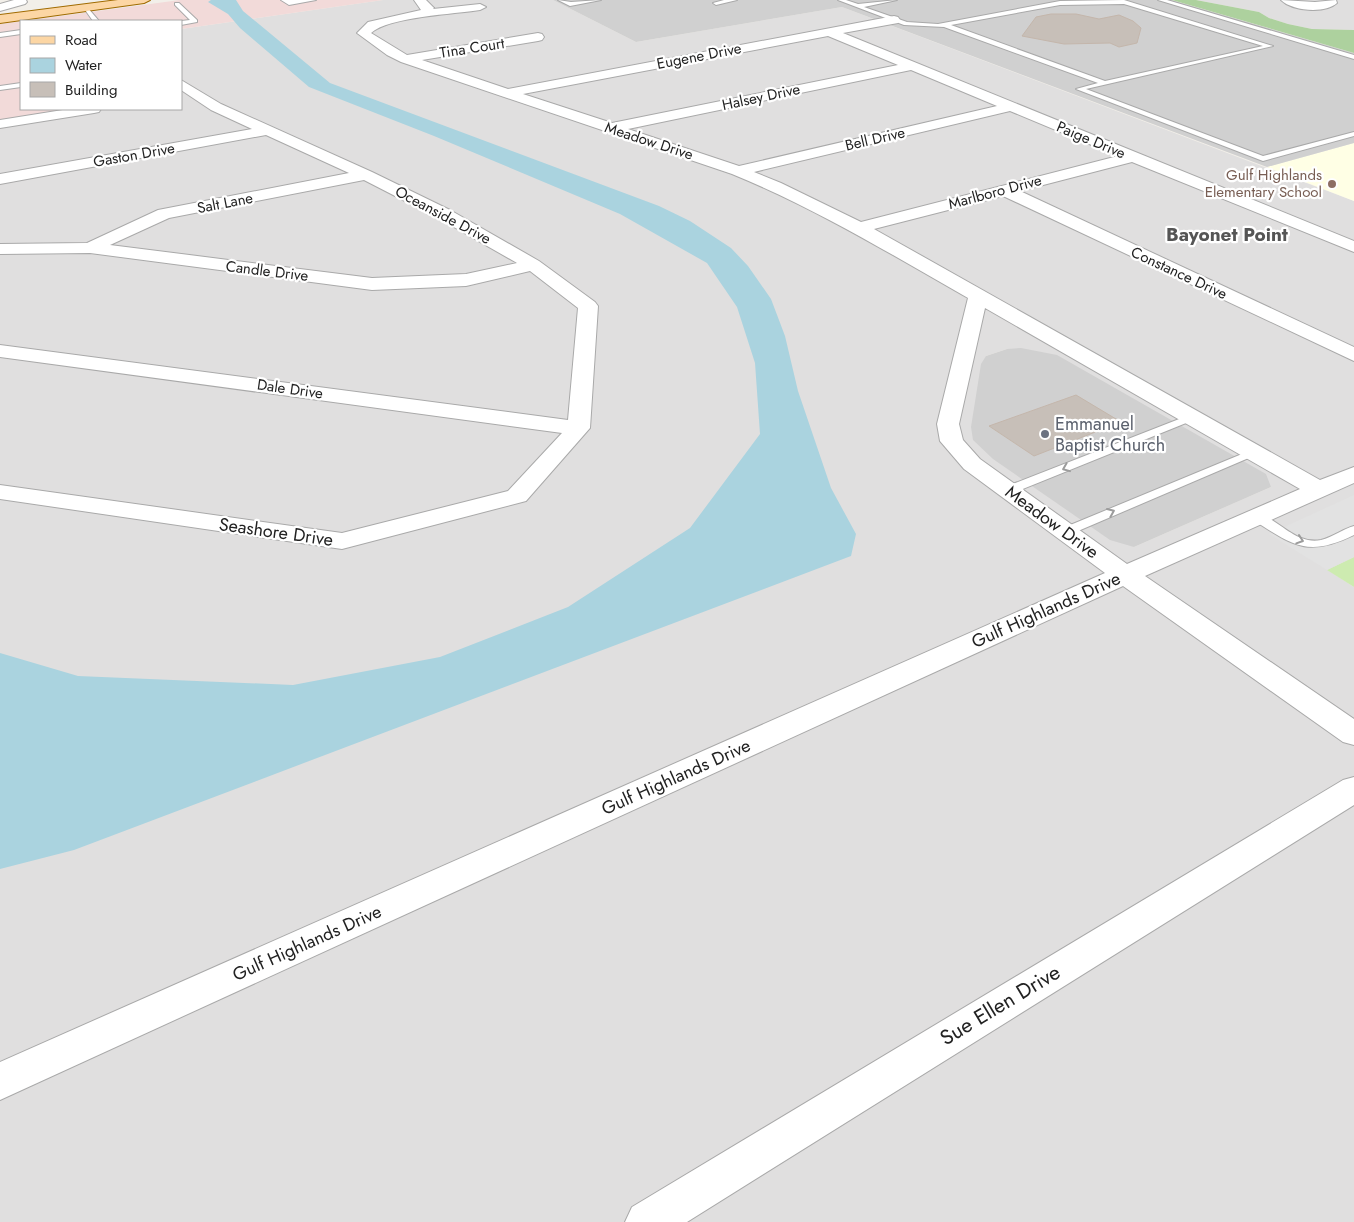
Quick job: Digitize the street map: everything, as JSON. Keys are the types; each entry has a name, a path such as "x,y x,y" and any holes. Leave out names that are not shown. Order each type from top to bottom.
{"main road":[{"path":"2,13 81,4 142,0"},
{"path":"2,13 31,18 81,4"}],"street":[{"path":"2,13 21,2 20,0"},
{"path":"416,15 425,12 428,8 420,0"},
{"path":"1287,0 1316,6 1328,5 1334,1"},
{"name":"Meadow Drive","path":"480,7 416,15 372,24 363,33 391,52 406,59 738,171 775,186 859,228 1320,490"},
{"name":"Eugene Drive","path":"505,93 894,20"},
{"name":"Paige Drive","path":"829,32 1354,247"},
{"name":"Tina Court","path":"406,59 538,37"},
{"name":"Halsey Drive","path":"610,129 912,66"},
{"name":"Oceanside Drive","path":"185,91 444,214 533,265 588,306 579,428"},
{"name":"Bell Drive","path":"738,171 1011,107"},
{"path":"0,124 75,110"},
{"name":"Gaston Drive","path":"0,179 269,130"},
{"name":"Marlboro Drive","path":"859,228 1131,157"},
{"name":"Salt Lane","path":"90,248 164,214 366,176"},
{"name":"Constance Drive","path":"1004,190 1354,355"},
{"name":"Candle Drive","path":"0,249 90,248 372,284 466,280 533,265"},
{"name":"Meadow Drive","path":"978,296 948,424 952,441 972,464 1125,575 1354,734"},
{"name":"Dale Drive","path":"0,351 579,428"},
{"name":"Seashore Drive","path":"0,492 342,541 517,496 579,428"},
{"name":"Gulf Highlands Drive","path":"0,1081 1125,575 1354,474"},
{"name":"Sue Ellen Drive","path":"647,1222 1354,789"}],"lane":[{"path":"284,0 289,3 313,0"},
{"path":"561,0 570,4 598,0"},
{"path":"716,3 734,0"},
{"path":"841,0 906,24 945,25 1060,3 1124,2 1135,0"},
{"path":"857,6 894,0"},
{"path":"1100,0 1108,2"},
{"path":"1161,0 1354,57"},
{"path":"1124,2 1270,46"},
{"path":"81,4 95,20"},
{"path":"177,4 195,21 182,23"},
{"path":"2,13 12,33"},
{"path":"945,25 1105,84"},
{"path":"0,35 20,32"},
{"path":"1297,40 1079,90 1263,159 1354,134"},
{"path":"0,88 20,85"},
{"path":"1009,490 1192,417"},
{"path":"1066,531 1254,452"},
{"path":"1257,517 1297,540 1317,544 1334,540 1354,530"}],"shaded area":[{"path":"180,0 383,0 182,29 182,20 30,20"},
{"path":"383,0 553,0 636,42 842,7 1354,201 1354,557 1328,570 1354,587 1354,1222 0,1222 0,120 63,110 182,110 182,29","holes":["1007,349 1271,487 1134,547 986,356"]},
{"path":"553,0 1172,0 1354,53 1354,143 1267,167 842,7 636,42"},
{"path":"1196,0 1354,0 1354,30 1312,29 1269,18 1259,12"},
{"path":"20,21 20,110 63,110 0,120 0,24"},
{"name":"Gulf Highlands Elementary School","path":"1354,143 1354,201 1267,167"},
{"path":"1021,348 1057,355 1266,474 1271,487 1134,547 1110,540 993,459 973,440 971,427 981,364 986,356 1007,349"},
{"path":"1354,495 1354,557 1327,570 1269,534"}],"green space":[{"path":"1172,0 1196,0 1259,12 1269,18 1312,29 1354,30 1354,53"},
{"path":"1354,557 1354,587 1327,570"}],"water":[{"path":"211,0 236,0 243,11 330,83 659,206 690,221 731,248 748,266 771,299 785,336 798,391 831,488 856,534 851,556 74,850 0,869 0,653 78,676 293,685 440,657 568,607 690,528 760,434 755,363 737,307 707,263 620,214 434,136 309,87 240,28 228,14 208,2"}],"building":[{"path":"1051,14 1076,14 1099,19 1119,15 1133,21 1141,28 1137,43 1119,47 1110,43 1064,44 1022,36 1036,17"},
{"name":"Emmanuel Baptist Church","path":"1076,395 1121,422 1034,456 989,426"}],"place":[{"name":"Gulf Highlands Elementary School","path":"1332,184"},
{"name":"Emmanuel Baptist Church","path":"1045,434"}],"district":[{"name":"Bayonet Point","path":"1227,234"}]}
